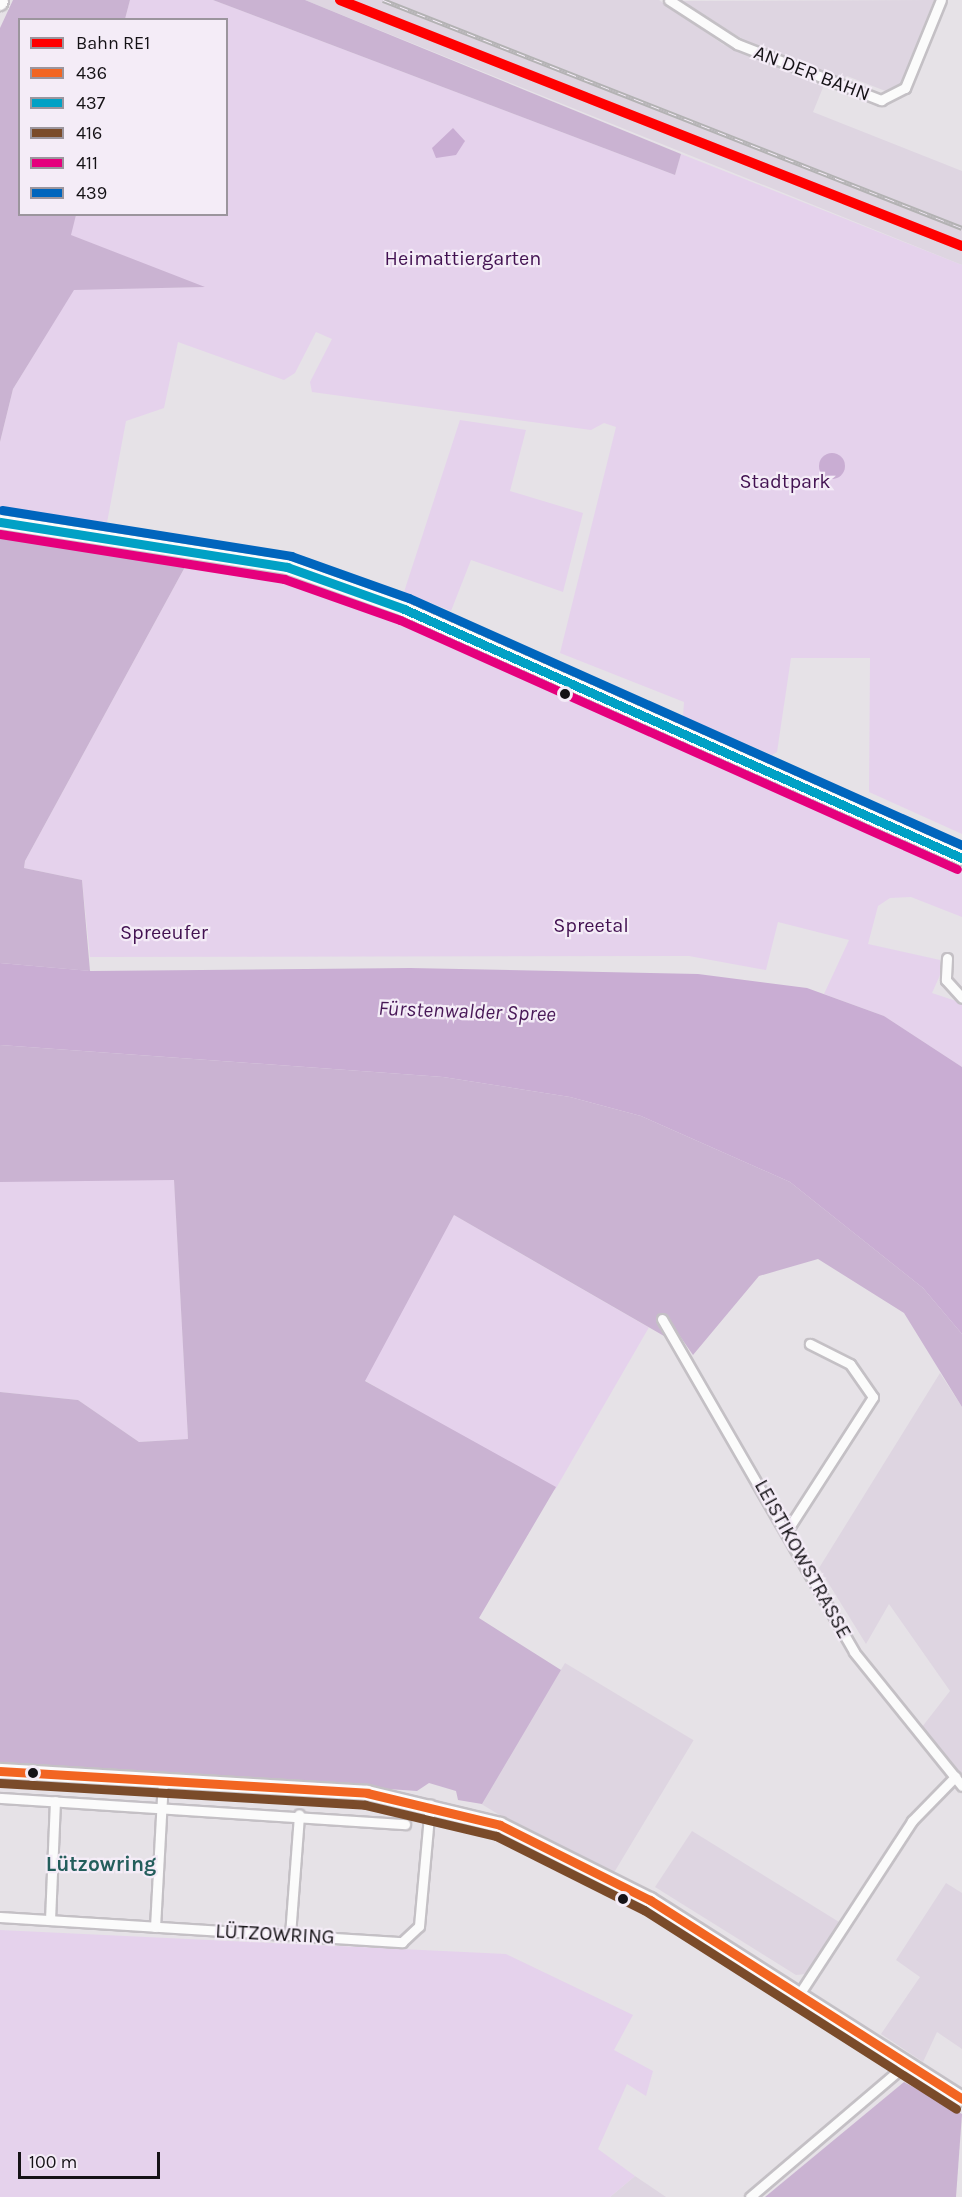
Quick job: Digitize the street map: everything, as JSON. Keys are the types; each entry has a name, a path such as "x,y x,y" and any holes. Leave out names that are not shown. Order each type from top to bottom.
{"main road":[{"path":"0,522 287,567 404,609 962,858"},
{"path":"0,1771 320,1789 430,1804 500,1825 586,1864 726,1946 904,2066 962,2098"}],"street":[{"name":"AN DER BAHN","path":"669,0 737,44 881,100 905,88 940,0"},
{"path":"948,958 946,980 962,998"},
{"name":"LEISTIKOWSTRASSE","path":"662,1319 788,1529 854,1652 962,1786"},
{"path":"788,1529 873,1397 849,1364 810,1344"},
{"path":"798,1996 912,1821 955,1777"},
{"path":"155,1927 163,1780"},
{"path":"0,1797 299,1814 405,1824"},
{"path":"50,1920 55,1801"},
{"name":"LÜTZOWRING","path":"0,1917 399,1942 415,1935 430,1804"},
{"path":"290,1935 299,1814"},
{"path":"750,2197 904,2066"}],"shaded area":[{"path":"13,0 130,0 125,18 18,18 18,216 76,216 71,235 205,287 74,290 13,389 0,442 0,28"},
{"path":"213,0 305,0 681,154 675,175"},
{"path":"305,0 659,0 724,45 824,85 813,112 962,171 962,265"},
{"path":"934,0 900,85 888,92 847,76 842,80 746,41 680,1"},
{"path":"0,528 192,554 25,861 24,868 82,880 90,971 0,963"},
{"path":"0,1045 443,1077 570,1097 641,1116 790,1182 923,1288 962,1334 962,1407 904,1313 818,1259 759,1276 693,1355 670,1322 664,1336 454,1215 365,1381 556,1487 479,1618 561,1670 482,1804 458,1800 456,1791 429,1783 417,1791 0,1762 0,1392 78,1400 139,1442 188,1439 174,1180 0,1182"},
{"path":"940,1373 962,1407 962,1776 922,1727 950,1691 889,1604 866,1644 819,1568"},
{"path":"565,1663 694,1740 609,1881 481,1804"},
{"path":"692,1831 839,1922 806,1974 796,1975 655,1887"},
{"path":"946,1883 962,1893 962,2049 937,2032 923,2062 881,2034 920,1977 896,1960"},
{"path":"904,2082 962,2114 956,2197 765,2197"},
{"path":"635,2176 666,2197 610,2197"}],"green space":[{"path":"130,0 213,0 675,175 681,154 962,265 962,834 869,792 870,658 791,658 777,752 772,755 683,716 684,702 560,653 616,427 604,423 591,430 312,392 310,382 332,339 316,332 295,373 284,380 178,342 164,408 126,421 106,528 0,512 0,442 13,389 74,289 203,287 70,235 76,216 228,216 228,18 125,18"},
{"path":"460,420 526,430 510,491 583,513 563,592 471,560 451,611 404,592"},
{"path":"192,554 286,574 392,616 962,872 962,917 911,897 890,898 878,906 868,944 940,960 941,973 932,993 962,1003 962,1067 884,1016 824,994 849,940 778,922 766,970 689,956 90,957 82,880 24,868 25,861"},
{"path":"174,1177 188,1439 139,1442 78,1400 0,1392 0,1180"},
{"path":"454,1215 649,1328 555,1490 360,1378"},
{"path":"0,1930 506,1954 633,2015 614,2050 653,2071 646,2096 627,2084 598,2149 635,2176 610,2197 0,2197"}],"water":[{"path":"453,128 465,141 456,155 436,158 432,148"},
{"path":"832,453 841,457 845,466 841,475 832,479 823,475 819,466 823,457"},
{"name":"Fürstenwalder Spree","path":"0,963 91,971 410,968 698,974 807,988 884,1016 962,1067 962,1334 923,1288 790,1182 641,1116 570,1097 443,1077 0,1045"}],"railway":[{"path":"383,0 962,228"}],"rail line":[{"name":"RE1","path":"340,0 962,246"}],"transit line":[{"name":"439","path":"2,510 291,556 409,598 962,845"},
{"name":"437","path":"0,522 287,567 404,609 962,858"},
{"name":"411","path":"0,534 284,579 400,620 957,869"},
{"name":"436","path":"0,1771 367,1793 500,1825 650,1900 962,2099"},
{"name":"416","path":"0,1783 365,1805 496,1836 644,1910 956,2109"}],"district":[{"name":"Lützowring","path":"101,1864"}],"park label":[{"name":"Heimattiergarten","path":"463,258"},
{"name":"Stadtpark","path":"785,481"},
{"name":"Spreetal","path":"591,925"},
{"name":"Spreeufer","path":"164,932"}]}
